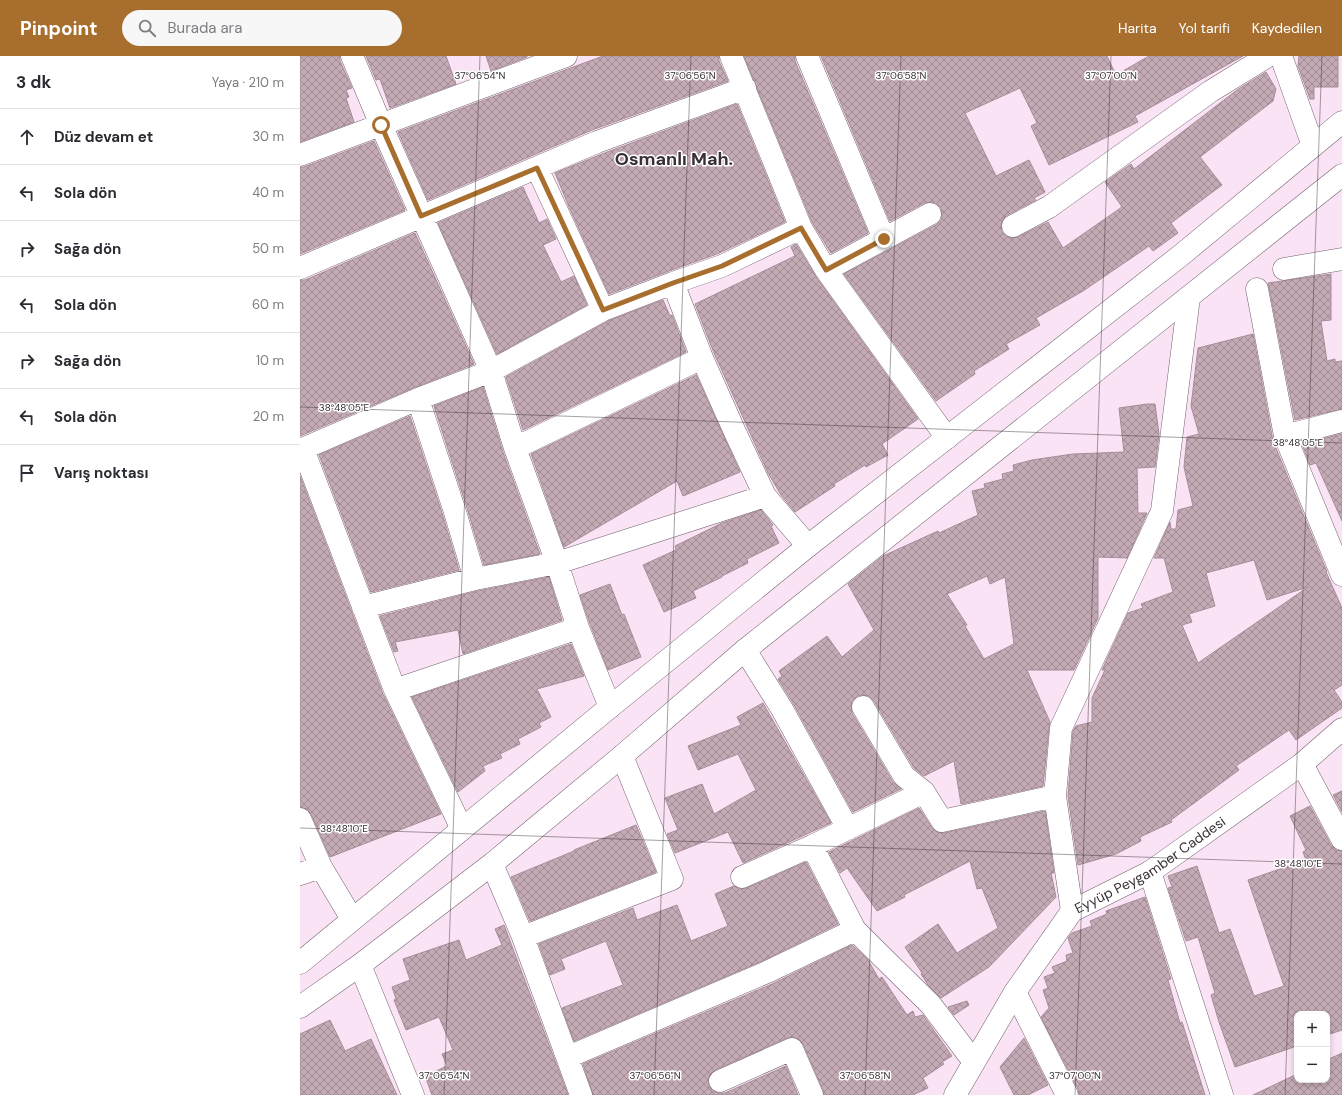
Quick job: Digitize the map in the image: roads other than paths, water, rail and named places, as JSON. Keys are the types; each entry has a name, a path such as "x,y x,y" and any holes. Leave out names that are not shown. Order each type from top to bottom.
{"street":[{"path":"352,56 421,216 491,371 515,448 557,563 578,628 610,707"},
{"path":"300,155 381,125 537,61 566,56"},
{"path":"731,56 801,228 826,270 947,438"},
{"path":"806,56 884,239"},
{"path":"1013,226 1049,207 1211,91 1268,56"},
{"path":"1281,56 1313,146"},
{"path":"300,268 597,142 744,88"},
{"path":"300,963 808,546 1180,256 1342,122"},
{"path":"537,168 603,310"},
{"path":"300,1007 360,965 492,864 622,756 745,650 1342,175"},
{"path":"826,270 930,214"},
{"path":"462,829 394,690 302,449 418,399 491,371 603,310 722,266 801,228"},
{"path":"1284,269 1342,259"},
{"path":"673,283 702,358 765,496 808,546"},
{"path":"1256,289 1285,436 1342,575"},
{"path":"1072,911 1055,796 1061,728 1162,511 1189,297"},
{"path":"515,448 702,358"},
{"path":"418,399 475,579"},
{"path":"1285,436 1342,421"},
{"path":"363,608 475,579 557,563 765,496"},
{"path":"394,690 578,628"},
{"path":"745,650 782,709 848,829"},
{"path":"863,707 904,776 924,792 942,821 1055,796"},
{"name":"Eyyüp Peygamber Caddesi","path":"955,1095 1015,992 1072,911 1150,872 1302,764 1342,729"},
{"path":"523,937 672,879 622,756"},
{"path":"1302,764 1342,839"},
{"path":"742,878 924,792"},
{"path":"300,819 321,867 352,919"},
{"path":"812,846 855,930 931,1005 974,1062"},
{"path":"492,864 523,937 581,1095"},
{"path":"300,874 321,867"},
{"path":"1150,872 1222,1095"},
{"path":"568,1057 767,972 855,930"},
{"path":"360,965 413,1095"},
{"path":"1015,992 1067,1095"},
{"path":"720,1081 792,1049 812,1095"}],"district":[{"name":"Osmanlı Mah.","path":"674,159"}]}
